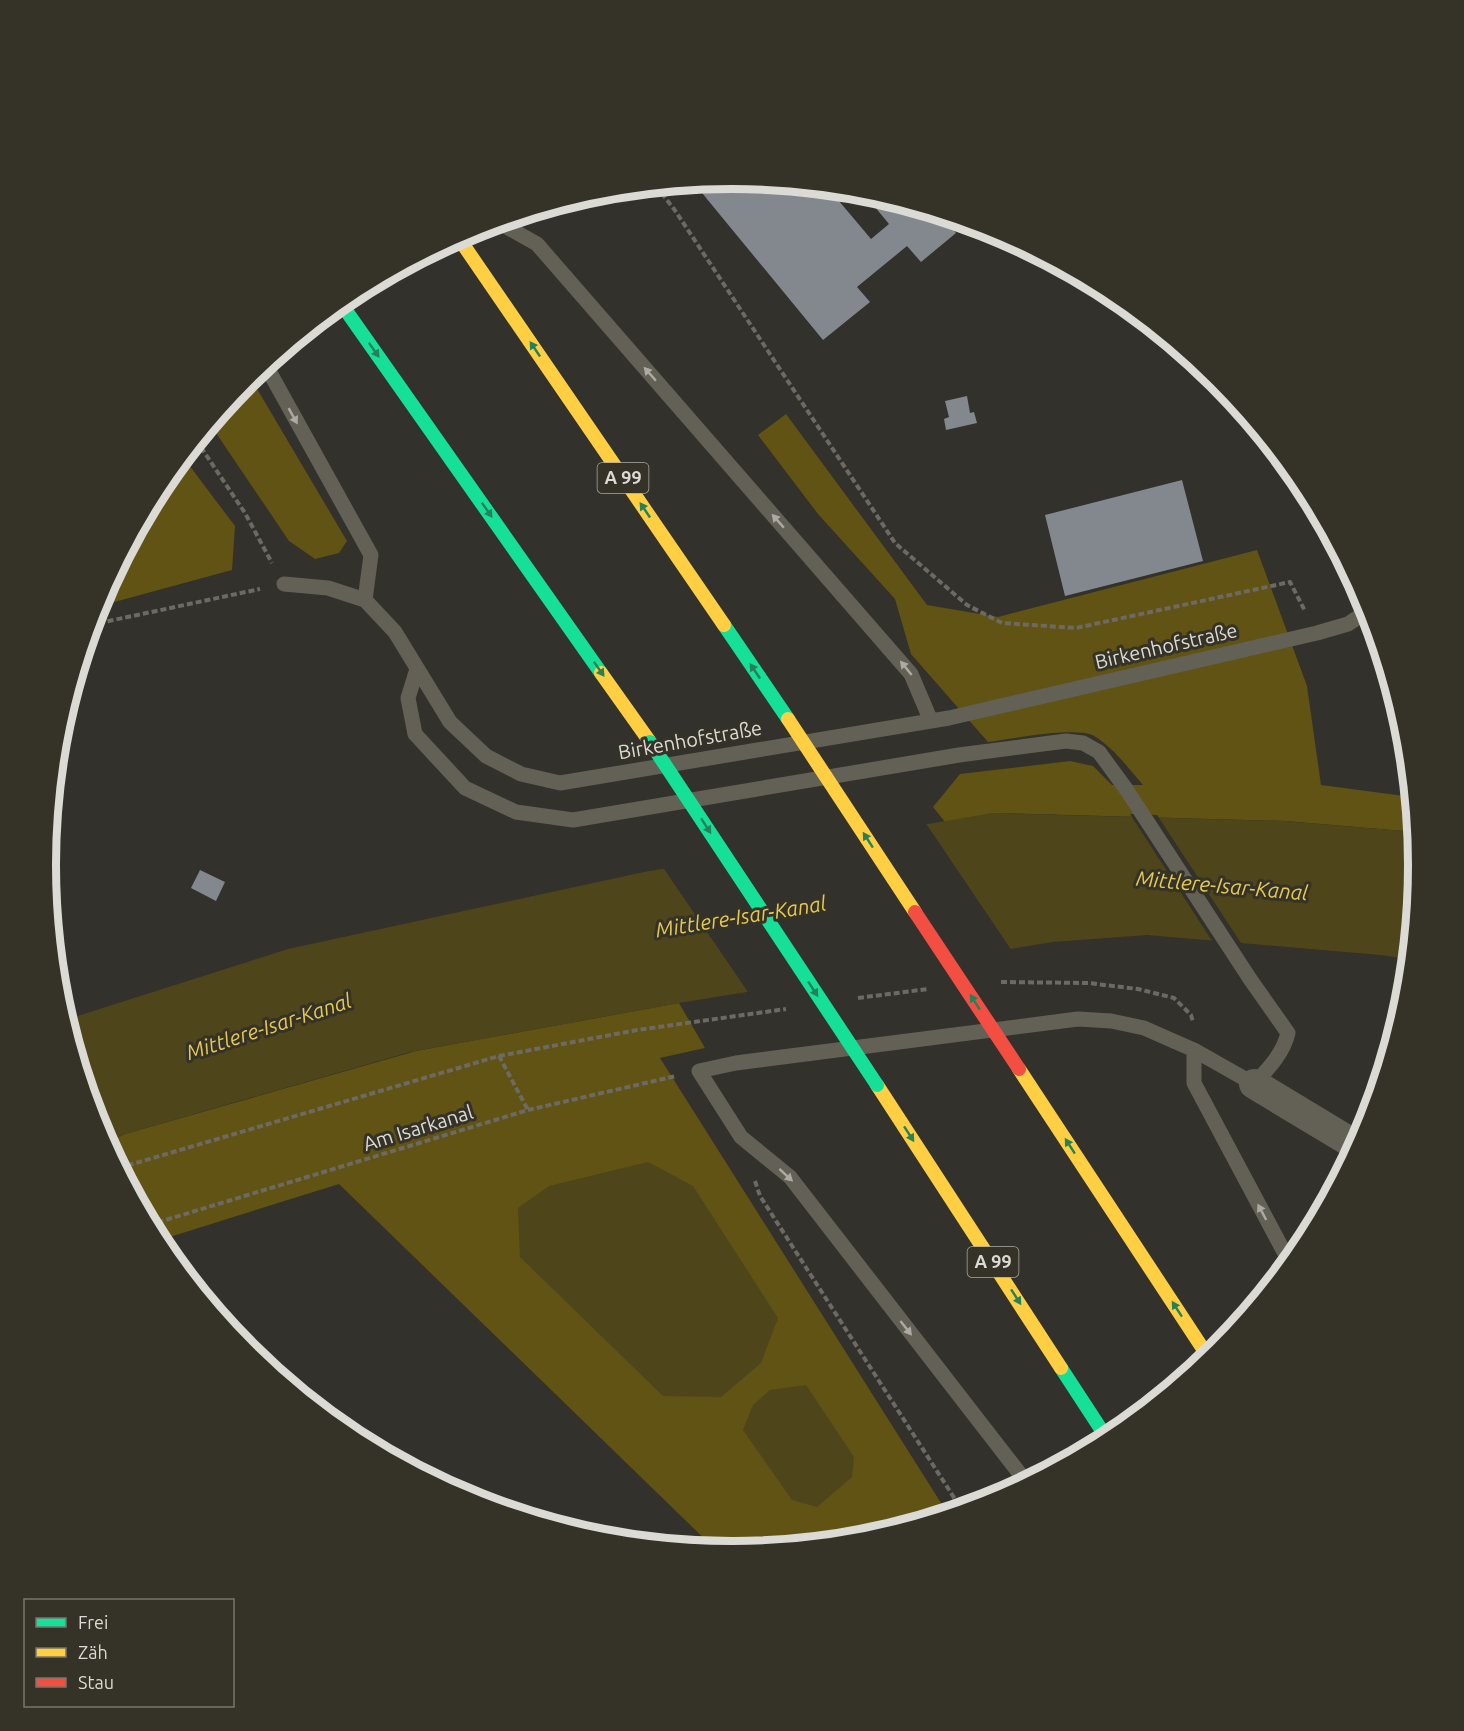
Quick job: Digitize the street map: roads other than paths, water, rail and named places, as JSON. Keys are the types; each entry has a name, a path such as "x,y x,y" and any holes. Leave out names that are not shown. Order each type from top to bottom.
{"highway":[{"name":"A 99","path":"463,245 788,719 1204,1350"},
{"name":"A 99","path":"346,310 650,742 1102,1431"}],"street":[{"path":"1254,1084 1350,1141"}],"lane":[{"path":"508,228 537,244 911,674 931,721"},
{"path":"270,372 371,555 364,600"},
{"name":"Birkenhofstraße","path":"284,584 328,588 364,600 395,632 450,722 486,756 521,774 560,783 931,721 1317,633 1348,624 1360,616"},
{"path":"417,669 408,698 415,734 465,788 516,812 573,820 959,755 1066,741 1083,743 1099,752 1126,789 1287,1033 1285,1043 1273,1062 1254,1084 1194,1050 1144,1028 1112,1021 1078,1019 736,1063 699,1071 741,1137 790,1177 1022,1476"},
{"path":"1194,1050 1194,1083 1285,1254"}],"water":[{"name":"Mittlere-Isar-Kanal","path":"993,813 1285,821 1407,831 1407,910 1402,958 1147,935 1053,942 679,1003 410,1052 114,1139 91,1083 73,1017 288,949 644,872"},
{"path":"648,1162 693,1186 778,1318 761,1363 721,1397 663,1396 520,1257 518,1208 549,1186"},
{"path":"806,1385 854,1457 852,1477 817,1507 792,1500 743,1430 753,1405 770,1390"}]}
